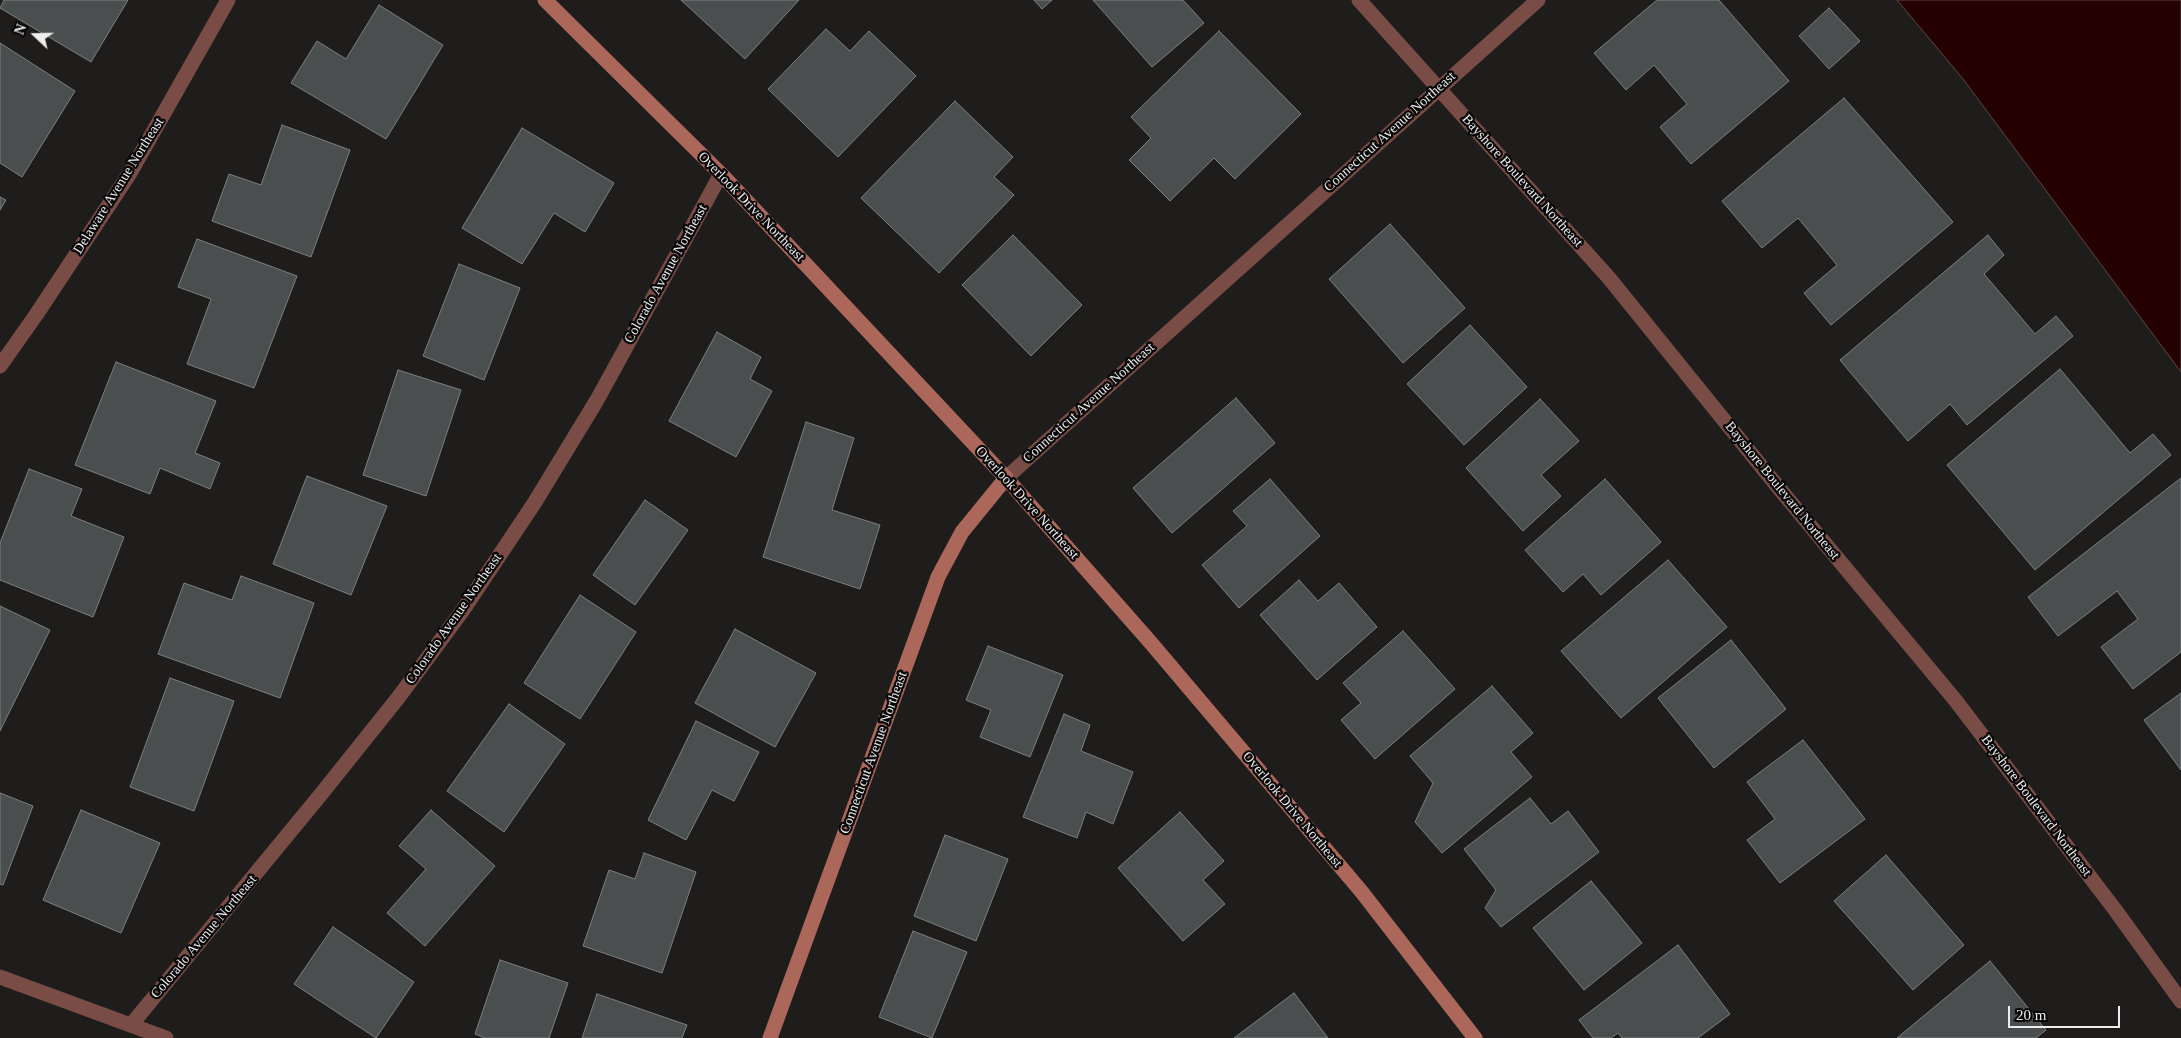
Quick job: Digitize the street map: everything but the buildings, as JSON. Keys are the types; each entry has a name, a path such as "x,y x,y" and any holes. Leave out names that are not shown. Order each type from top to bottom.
{"street":[{"name":"Delaware Avenue Northeast","path":"0,366 36,315 130,172 228,0"},
{"name":"Overlook Drive Northeast","path":"545,0 721,174 1006,478 1151,643 1361,891 1474,1038"},
{"name":"Bayshore Boulevard Northeast","path":"1359,0 1609,278 1784,495 1956,701 2116,911 2181,1001"},
{"name":"Connecticut Avenue Northeast","path":"770,1038 938,577 962,532 1006,478 1538,0"},
{"name":"Colorado Avenue Northeast","path":"131,1025 322,794 398,698 463,610 535,502 597,400 721,174"},
{"path":"0,977 166,1038"}],"shaded area":[{"path":"1897,0 2181,0 2181,372 1963,79"}]}
